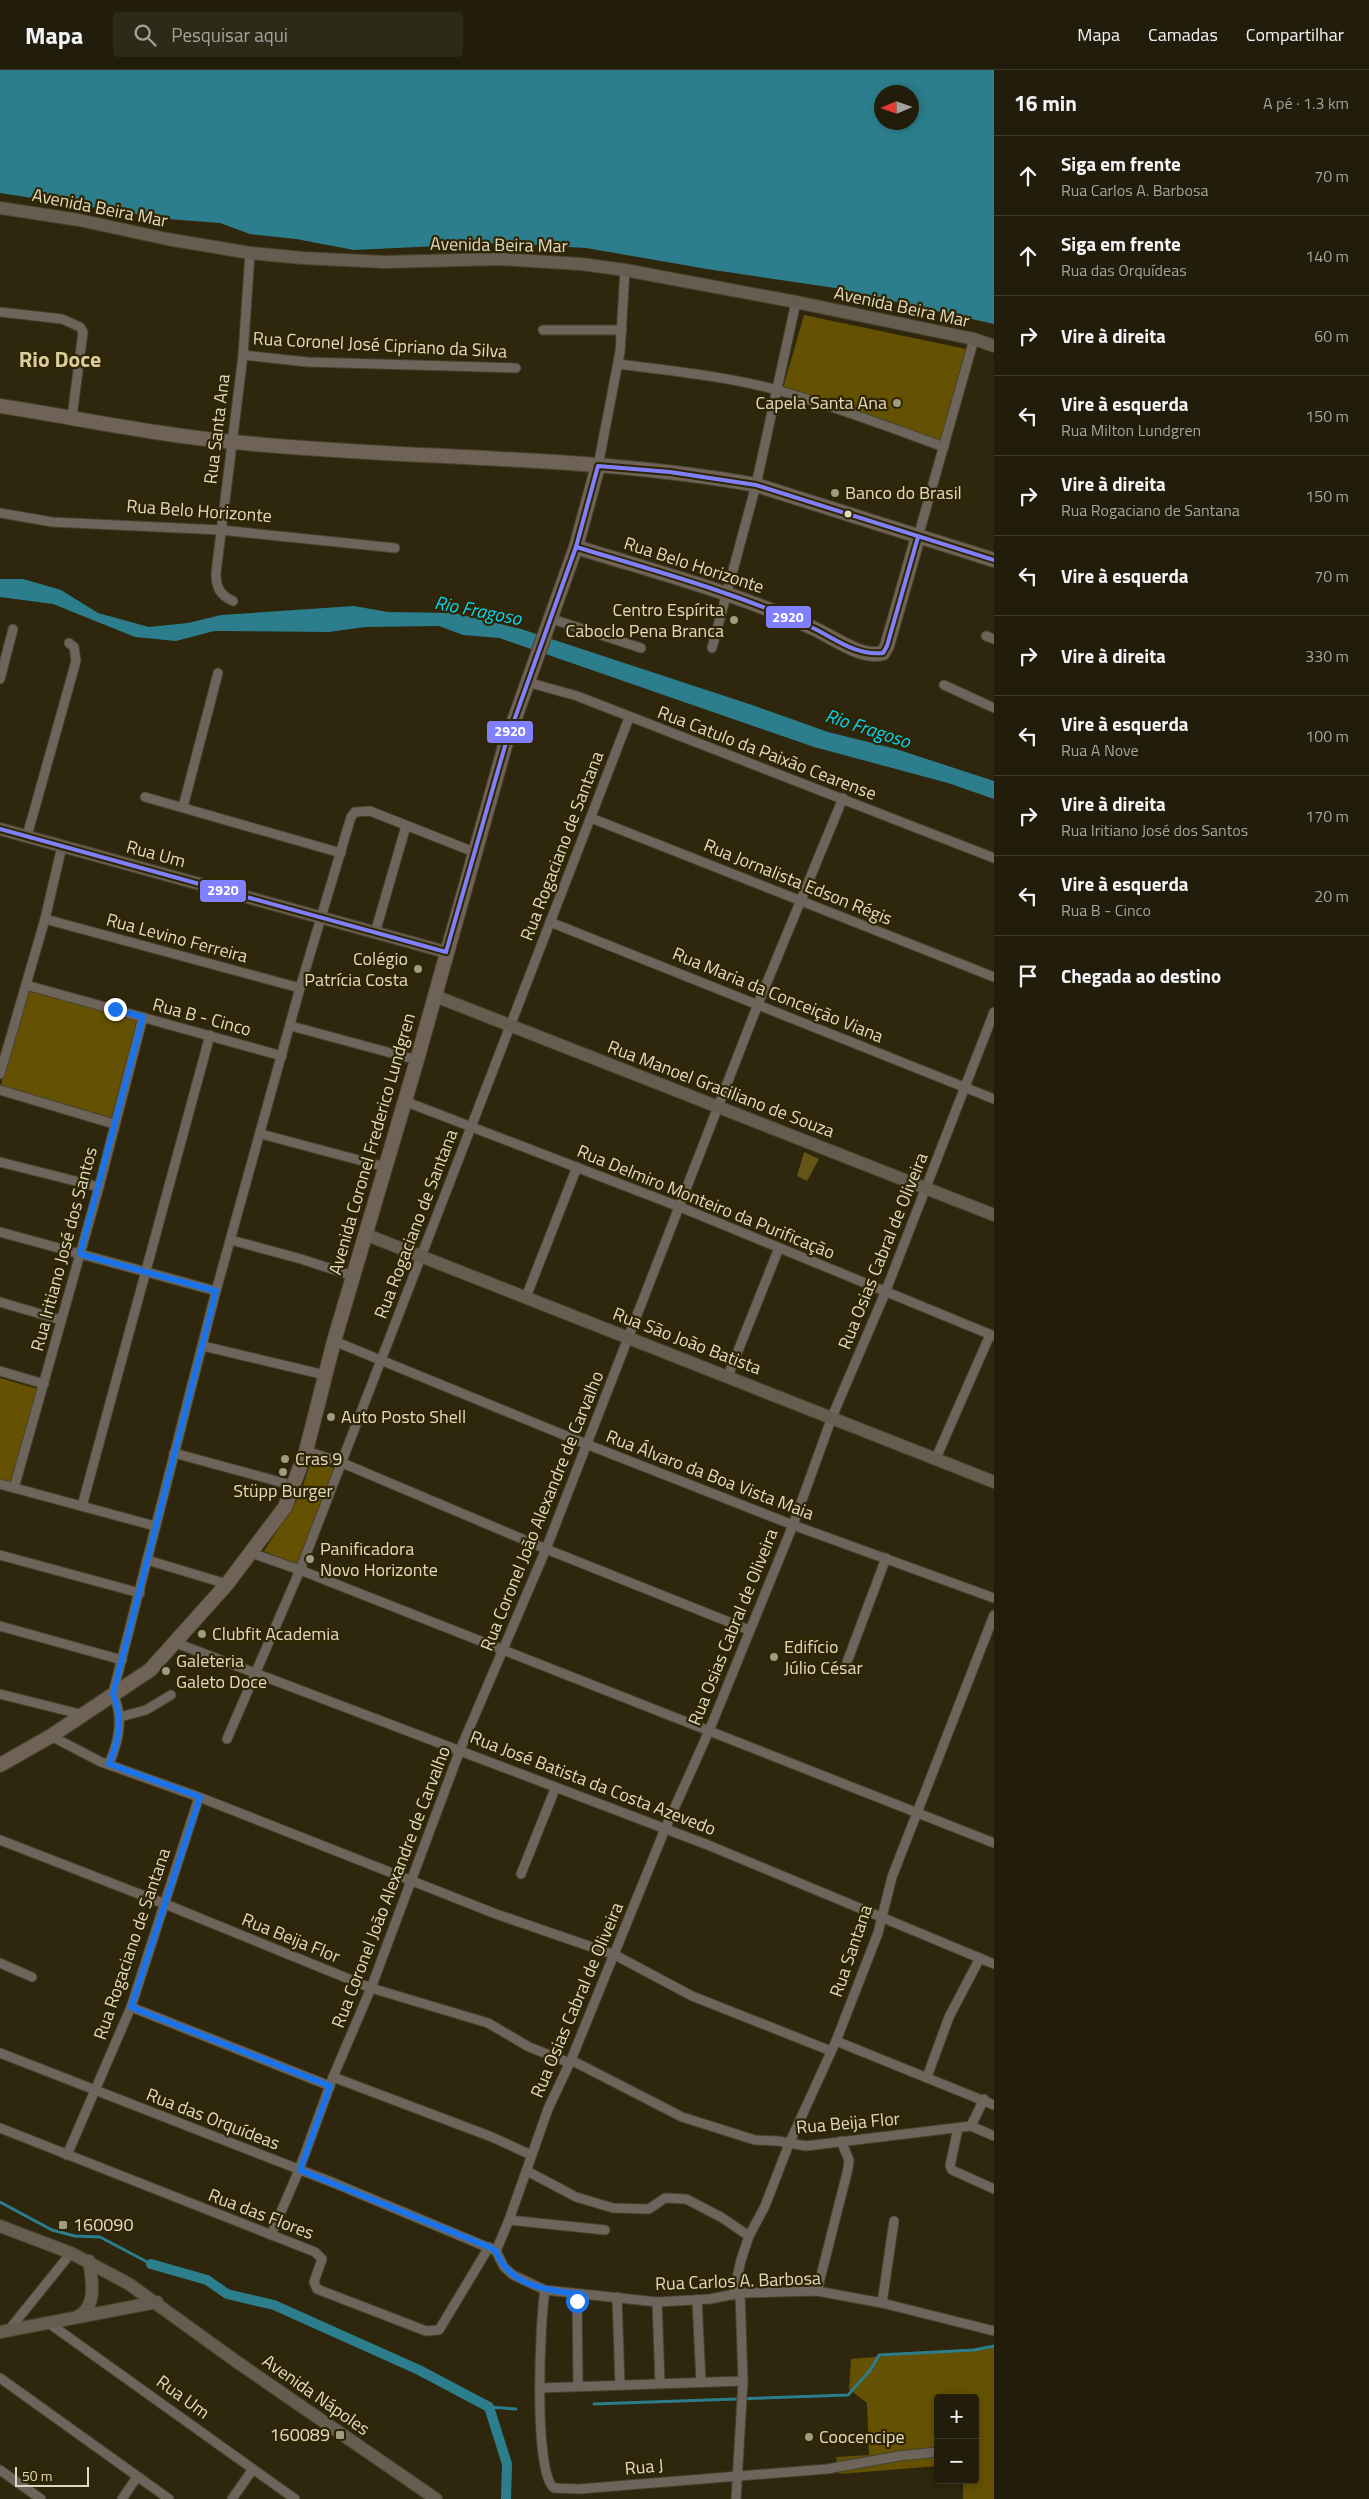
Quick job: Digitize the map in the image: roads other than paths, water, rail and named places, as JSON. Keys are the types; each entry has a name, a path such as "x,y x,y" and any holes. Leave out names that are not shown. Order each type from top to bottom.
{"main road":[{"path":"0,406 233,442 598,466 670,472 756,485 994,560"},
{"name":"Avenida Coronel Frederico Lundgren","path":"0,1765 51,1736 80,1714 150,1670 227,1584 285,1507 295,1486 306,1451 334,1341 417,1060 474,852 526,682 576,547 598,466"},
{"name":"Rua Belo Horizonte","path":"576,547 727,594 813,628 868,654 883,653 891,634 918,537"}],"street":[{"name":"Avenida Beira Mar","path":"0,208 78,220 167,239 250,253 362,262 499,258 565,262 625,270 796,302 974,339 994,346"},
{"name":"Rua Santa Ana","path":"233,601 224,597 216,582 243,354 250,253"},
{"name":"Avenida Coronel Frederico Lundgren","path":"598,466 618,364 625,270"},
{"path":"712,648 756,485 796,302"},
{"path":"0,312 62,319 74,323 83,332 72,417"},
{"path":"543,330 622,330"},
{"path":"918,537 974,339"},
{"name":"Rua Coronel José Cipriano da Silva","path":"243,354 307,362 516,368"},
{"path":"618,364 734,381 776,390 944,447"},
{"name":"Rua Belo Horizonte","path":"0,513 52,522 221,530 395,548"},
{"path":"548,622 640,648"},
{"path":"0,679 14,629"},
{"path":"27,836 76,661 74,647 70,643"},
{"path":"183,807 218,673"},
{"name":"Rua Catulo da Paixão Cearense","path":"526,682 577,696 629,718 843,798 994,858"},
{"path":"944,685 994,708"},
{"name":"Rua Rogaciano de Santana","path":"226,1739 300,1570 340,1462 629,718"},
{"path":"145,797 341,853"},
{"name":"Rua Coronel João Alexandre de Carvalho","path":"271,2235 300,2170 332,2082 413,1881 460,1750 504,1651 546,1549 758,1004 843,798"},
{"path":"109,1764 115,1749 120,1726 120,1717 113,1694 140,1593 155,1526 216,1291 300,988 352,817 355,812 370,811 474,852"},
{"name":"Rua Jornalista Edson Régis","path":"591,818 994,978"},
{"path":"375,933 406,826"},
{"name":"Rua Um","path":"0,830 446,952"},
{"path":"0,1074 45,919 62,846"},
{"name":"Rua Levino Ferreira","path":"45,919 300,988"},
{"name":"Rua Maria da Conceição Viana","path":"550,922 994,1099"},
{"name":"Rua B - Cinco","path":"26,985 282,1056"},
{"name":"Rua Manoel Graciliano de Souza","path":"435,996 511,1024 994,1215"},
{"name":"Rua Osias Cabral de Oliveira","path":"493,2249 510,2220 548,2109 615,1955 664,1829 709,1731 793,1525 832,1417 885,1293 994,1012"},
{"name":"Rua Iritiano José dos Santos","path":"14,1488 99,1188 143,1017"},
{"path":"291,1026 417,1060"},
{"path":"82,1506 210,1035"},
{"path":"0,1090 114,1124"},
{"name":"Rua Delmiro Monteiro da Purificação","path":"404,1102 680,1206 885,1293 992,1335"},
{"path":"260,1134 385,1167"},
{"path":"0,1162 99,1188"},
{"path":"526,1297 577,1167"},
{"path":"0,1232 216,1291"},
{"name":"Rua São João Batista","path":"366,1235 994,1482"},
{"path":"231,1240 301,1259 353,1276"},
{"path":"728,1376 779,1248"},
{"path":"0,1302 62,1320"},
{"path":"936,1458 992,1335"},
{"name":"Rua Álvaro da Boa Vista Maia","path":"334,1341 586,1444 793,1525 994,1598"},
{"path":"203,1346 325,1375"},
{"path":"0,1371 44,1384"},
{"path":"306,1451 340,1462 546,1549 749,1630"},
{"path":"174,1453 295,1486"},
{"path":"0,1484 155,1526"},
{"path":"250,1553 300,1570 994,1843"},
{"path":"0,1555 140,1593"},
{"path":"848,1662 886,1558"},
{"path":"147,1560 227,1584"},
{"name":"Rua Santana","path":"736,2499 742,2407 737,2294 741,2260 749,2236 765,2206 789,2144 836,2041 883,1917 892,1877 994,1615"},
{"path":"0,1626 122,1660"},
{"name":"Rua José Batista da Costa Azevedo","path":"176,1643 664,1829 994,1964"},
{"path":"0,1694 80,1714"},
{"path":"120,1717 146,1710 171,1695"},
{"path":"51,1736 84,1754 109,1764 200,1797 496,1914 615,1955 692,1996 831,2052"},
{"path":"522,1874 555,1789"},
{"name":"Rua Rogaciano de Santana","path":"67,2155 131,2007 200,1797"},
{"name":"Rua Beija Flor","path":"0,1840 165,1904 371,1988 488,2024 529,2046 570,2062 682,2118 746,2139 806,2146 971,2126"},
{"path":"927,2077 949,2017 980,1958"},
{"path":"0,1963 32,1977"},
{"path":"131,2007 332,2082 492,2137 532,2155"},
{"path":"836,2041 984,2099 994,2105"},
{"name":"Rua das Orquídeas","path":"0,2053 300,2170 493,2249"},
{"path":"984,2099 971,2126 994,2136"},
{"name":"Rua das Flores","path":"0,2128 320,2256 322,2262 314,2282 317,2289 432,2332 439,2330 445,2322 493,2249"},
{"path":"958,2128 950,2166 952,2170 994,2189"},
{"path":"817,2291 848,2170 849,2160 842,2141"},
{"path":"527,2171 576,2198 613,2208 649,2209 665,2198 686,2198 721,2217 749,2236"},
{"path":"510,2220 605,2230"},
{"path":"882,2304 894,2221"},
{"name":"Avenida Nápoles","path":"2,2229 71,2252 157,2302 237,2362 436,2499"},
{"name":"Rua Carlos A. Barbosa","path":"493,2249 499,2260 512,2275 545,2290 656,2302 697,2300 737,2294 817,2291 994,2330"},
{"path":"4,2332 71,2252"},
{"path":"73,2319 84,2314 91,2298 93,2282 89,2261"},
{"name":"Rua J","path":"545,2290 541,2337 540,2426 544,2465 547,2478 554,2488 579,2489 828,2469 899,2456 934,2452"},
{"path":"577,2294 578,2385"},
{"path":"617,2297 620,2385"},
{"path":"697,2300 701,2381"},
{"path":"4,2332 157,2302"},
{"path":"656,2302 660,2383"},
{"name":"Rua Um","path":"50,2324 295,2499"},
{"path":"0,2378 169,2499"},
{"path":"541,2388 578,2385 742,2381"},
{"path":"232,2499 253,2469"},
{"path":"0,2470 41,2499"},
{"path":"122,2499 137,2477"}],"water":[{"path":"0,70 994,70 994,324 835,288 707,269 586,248 501,243 354,250 296,239 250,234 220,223 168,219 0,193"},
{"path":"0,579 23,579 61,590 98,613 149,627 188,623 221,615 354,606 388,612 454,613 521,629 828,732 896,749 994,781 994,799 948,783 814,747 499,638 463,635 439,626 365,627 329,632 214,631 176,641 135,637 53,604 0,597"}],"waterway":[{"path":"0,2202 52,2230 75,2236 100,2237 151,2264"},
{"path":"151,2264 207,2280 227,2294 274,2305 419,2370 489,2407 507,2464 506,2499"},
{"path":"594,2404 848,2395 871,2369 879,2355 974,2350 994,2346"},
{"path":"489,2407 516,2409"}],"place":[{"name":"Capela Santa Ana","path":"897,403"},
{"name":"Banco do Brasil","path":"835,493"},
{"name":"Centro Espírita Caboclo Pena Branca","path":"734,620"},
{"name":"Colégio Patrícia Costa","path":"418,969"},
{"name":"Auto Posto Shell","path":"331,1417"},
{"name":"Cras 9","path":"285,1459"},
{"name":"Stüpp Burger","path":"283,1472"},
{"name":"Panificadora Novo Horizonte","path":"310,1559"},
{"name":"Clubfit Academia","path":"202,1634"},
{"name":"Edifício Júlio César","path":"774,1657"},
{"name":"Galeteria Galeto Doce","path":"166,1671"},
{"name":"160090","path":"63,2225"},
{"name":"160089","path":"340,2435"},
{"name":"Coocencipe","path":"809,2437"}],"district":[{"name":"Rio Doce","path":"60,359"}],"water label":[{"name":"Rio Fragoso","path":"478,610"},
{"name":"Rio Fragoso","path":"868,728"}]}
